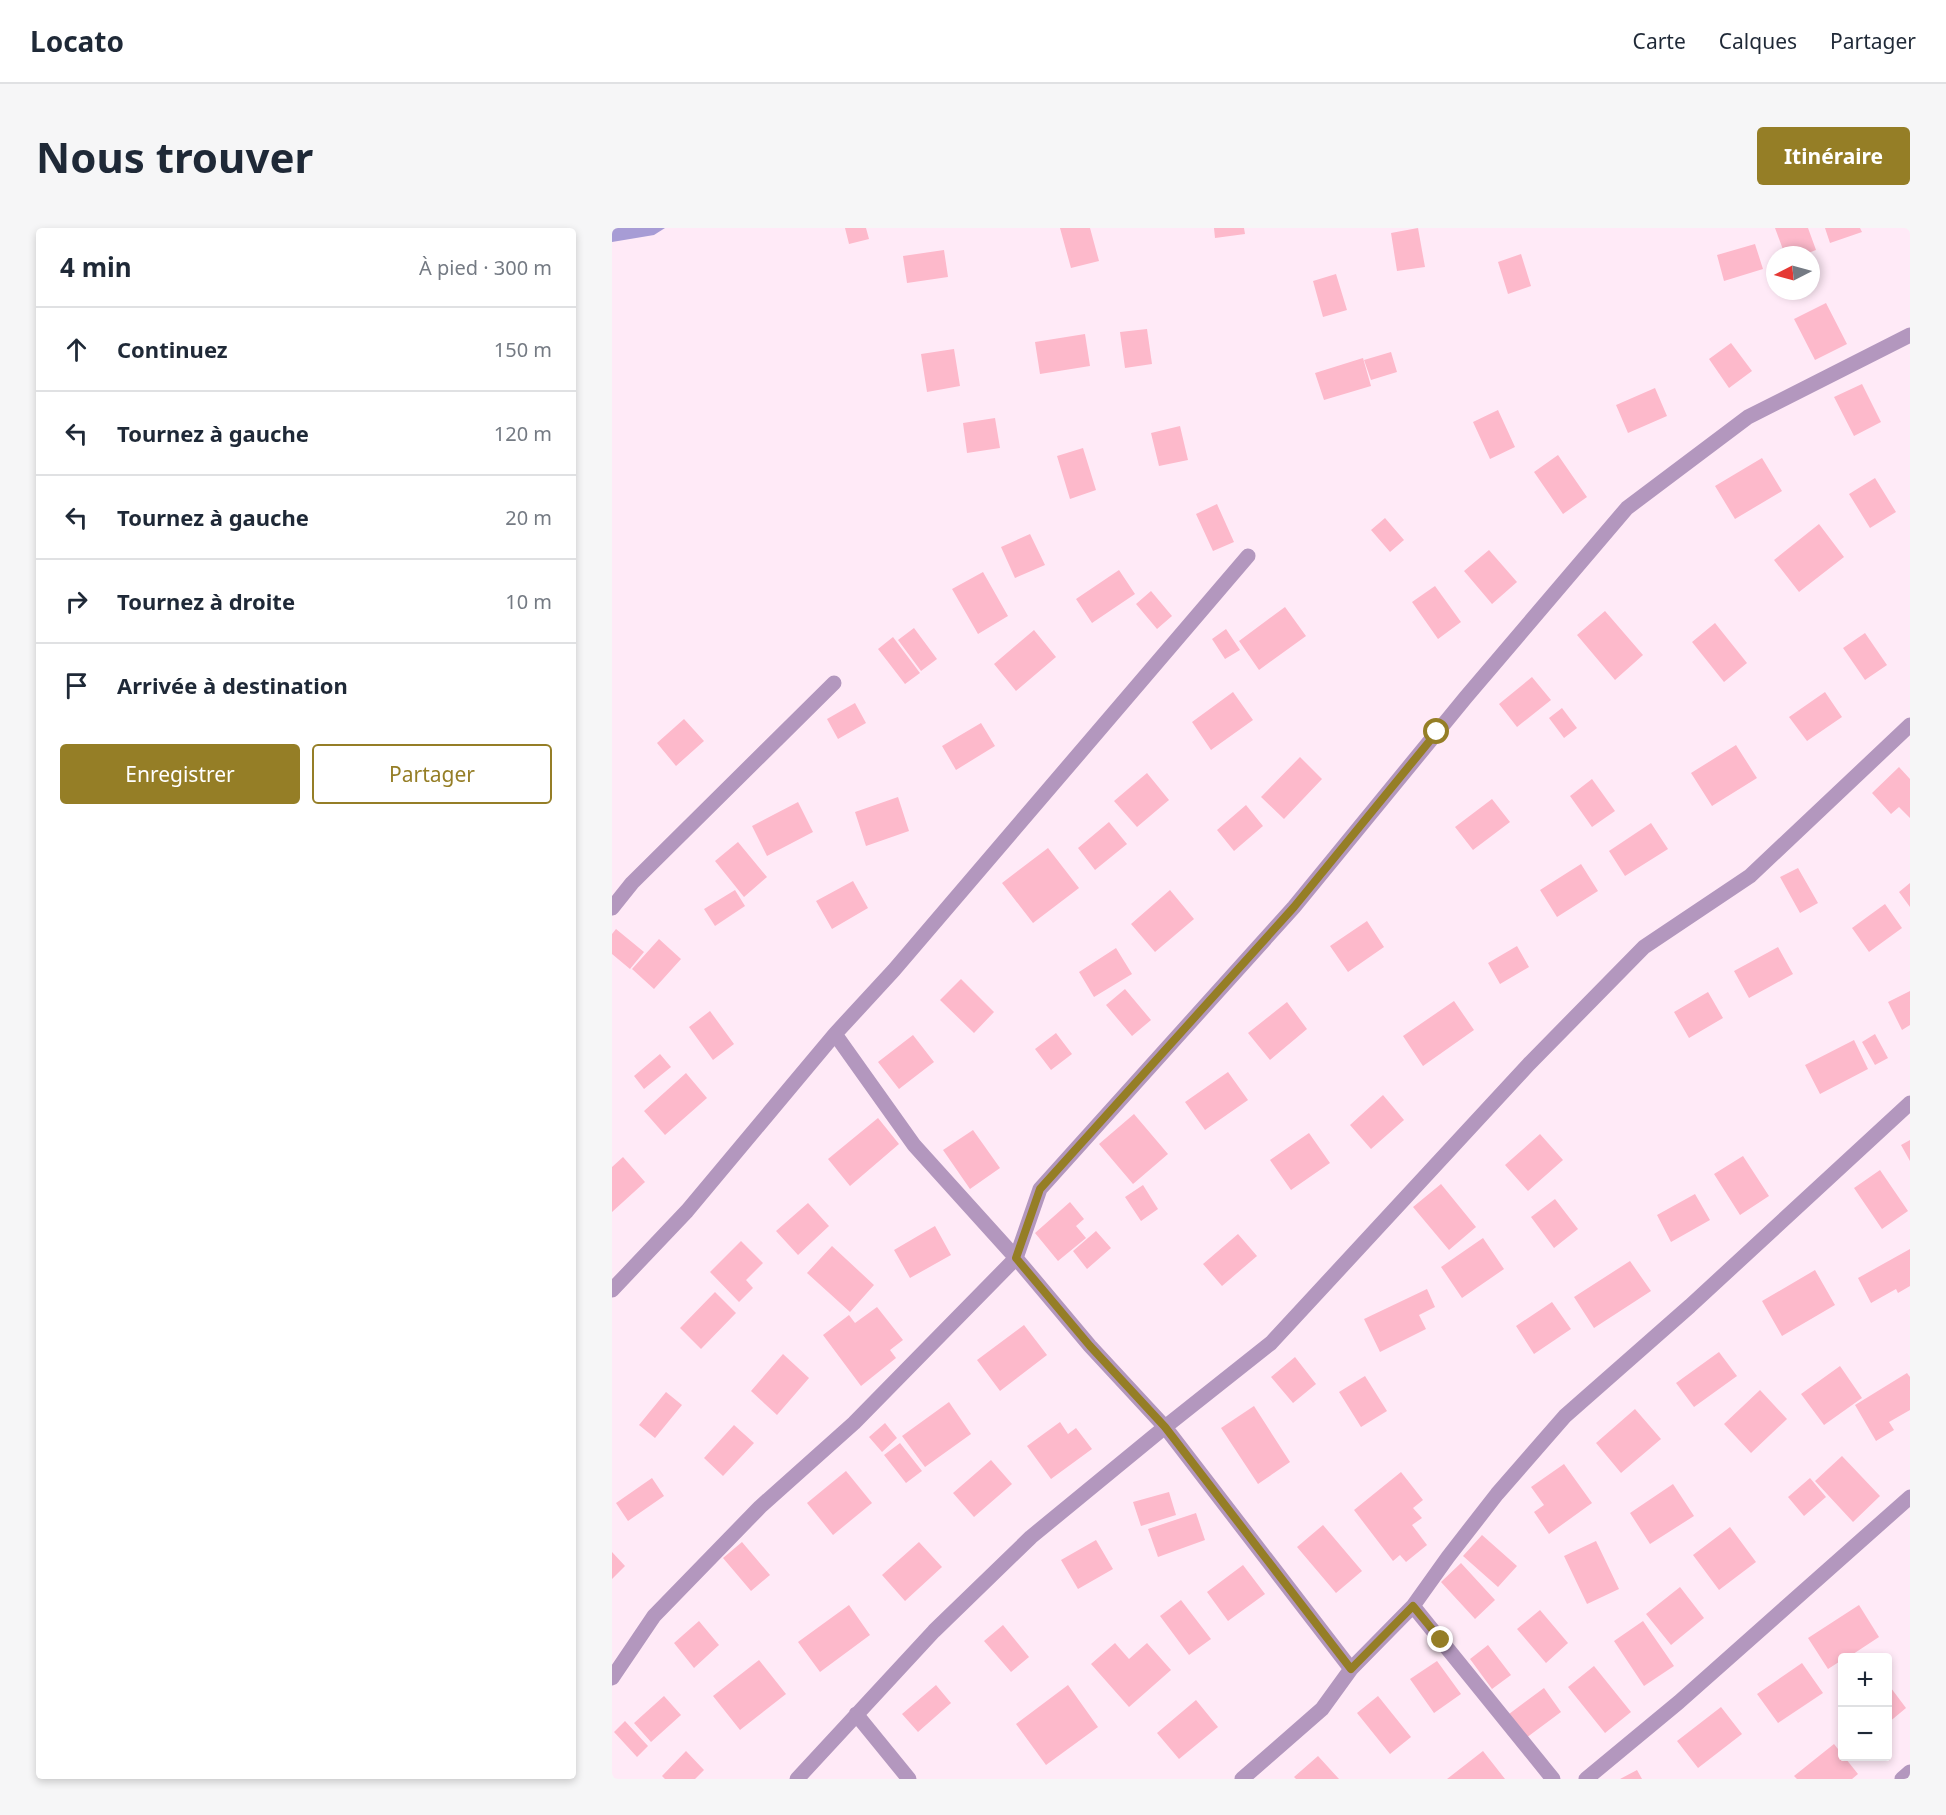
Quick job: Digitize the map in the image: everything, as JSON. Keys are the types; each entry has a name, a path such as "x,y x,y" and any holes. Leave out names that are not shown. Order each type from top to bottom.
{"street":[{"path":"612,1678 654,1616 760,1507 854,1423 1016,1258 1040,1189 1294,907 1502,653 1627,508 1748,417 1910,334"},
{"path":"612,1290 687,1211 835,1034 894,970 1248,556"},
{"path":"612,908 632,883 834,683"},
{"path":"797,1779 934,1631 1031,1537 1271,1343 1529,1064 1644,947 1750,876 1910,725"},
{"path":"835,1034 914,1145 1016,1258 1090,1346 1165,1427 1351,1669"},
{"path":"1242,1779 1323,1709 1351,1669 1413,1606 1497,1494 1565,1416 1690,1306 1910,1102"},
{"path":"1586,1779 1679,1702 1910,1497"},
{"path":"1413,1606 1553,1779"},
{"path":"856,1714 909,1779"},
{"path":"1902,1779 1910,1772"}],"shaded area":[{"path":"612,228 665,228 654,235 612,242"}],"building":[{"path":"845,228 866,228 869,239 849,244"},
{"path":"1060,228 1090,228 1099,261 1071,268"},
{"path":"1214,228 1244,228 1245,234 1215,238"},
{"path":"1418,228 1425,267 1397,271 1391,233"},
{"path":"1775,228 1808,228 1815,246 1782,246"},
{"path":"1825,228 1860,228 1862,232 1830,243"},
{"path":"1755,244 1763,269 1724,281 1717,255"},
{"path":"944,250 948,277 907,283 903,256"},
{"path":"1521,254 1531,286 1508,294 1498,262"},
{"path":"1336,274 1347,310 1323,317 1313,281"},
{"path":"1826,303 1847,344 1815,360 1794,319"},
{"path":"1147,329 1152,364 1125,368 1120,332"},
{"path":"1085,334 1090,366 1040,374 1035,342"},
{"path":"1731,343 1752,371 1729,388 1709,359"},
{"path":"954,349 960,386 927,392 921,354"},
{"path":"1391,352 1397,372 1371,380 1364,360"},
{"path":"1363,358 1371,386 1324,400 1315,373"},
{"path":"1862,384 1881,422 1854,436 1834,397"},
{"path":"1655,388 1667,416 1628,433 1616,405"},
{"path":"1498,410 1515,447 1490,459 1473,422"},
{"path":"995,418 1000,448 967,453 963,423"},
{"path":"1180,426 1188,460 1159,466 1151,433"},
{"path":"1083,448 1096,490 1070,499 1057,456"},
{"path":"1558,455 1587,497 1563,514 1534,472"},
{"path":"1762,458 1782,491 1735,519 1715,486"},
{"path":"1875,478 1896,512 1870,528 1849,494"},
{"path":"1217,504 1234,542 1213,551 1196,514"},
{"path":"1385,518 1404,540 1390,552 1371,530"},
{"path":"1819,524 1844,557 1799,592 1774,560"},
{"path":"1030,534 1045,565 1015,578 1001,547"},
{"path":"1489,550 1517,582 1492,604 1464,571"},
{"path":"1119,570 1135,594 1092,623 1076,599"},
{"path":"983,572 1008,616 978,634 952,589"},
{"path":"1435,586 1461,622 1438,639 1412,602"},
{"path":"1151,591 1172,616 1157,629 1136,604"},
{"path":"1285,607 1306,636 1259,670 1239,641"},
{"path":"1605,611 1643,655 1615,680 1577,635"},
{"path":"1715,623 1747,663 1724,682 1692,642"},
{"path":"914,628 937,659 921,671 898,640"},
{"path":"1226,629 1240,650 1225,659 1212,639"},
{"path":"1034,630 1056,657 1016,691 994,664"},
{"path":"1865,633 1887,665 1865,680 1843,648"},
{"path":"893,637 920,673 905,684 878,649"},
{"path":"1532,677 1551,700 1517,727 1499,704"},
{"path":"1233,692 1253,720 1211,750 1192,722"},
{"path":"1825,692 1842,717 1807,741 1789,717"},
{"path":"855,703 866,723 838,739 827,719"},
{"path":"1562,708 1577,728 1564,738 1549,718"},
{"path":"684,719 704,741 676,766 657,743"},
{"path":"981,723 995,746 956,770 942,746"},
{"path":"1736,745 1757,778 1712,806 1691,773"},
{"path":"1300,757 1322,779 1284,819 1261,797"},
{"path":"1899,767 1910,779 1910,818 1899,807 1891,814 1872,793"},
{"path":"1147,773 1169,800 1137,827 1114,801"},
{"path":"1592,779 1615,811 1592,827 1570,796"},
{"path":"898,797 909,831 866,846 855,812"},
{"path":"1492,799 1510,822 1473,850 1455,827"},
{"path":"798,802 813,832 767,856 752,826"},
{"path":"1246,805 1263,826 1234,851 1217,830"},
{"path":"1109,822 1127,844 1095,870 1078,848"},
{"path":"1651,823 1668,849 1625,876 1609,851"},
{"path":"738,842 767,877 744,897 715,861"},
{"path":"1048,848 1079,888 1033,923 1002,883"},
{"path":"1581,864 1598,891 1557,917 1540,890"},
{"path":"1798,868 1818,903 1800,913 1780,877"},
{"path":"853,881 868,908 832,929 816,901"},
{"path":"1910,883 1910,907 1899,892"},
{"path":"735,890 745,906 715,926 704,909"},
{"path":"1170,890 1194,919 1155,952 1131,924"},
{"path":"1885,904 1902,928 1869,952 1852,928"},
{"path":"1367,921 1384,947 1348,972 1330,946"},
{"path":"616,929 644,952 630,969 612,954 612,934"},
{"path":"659,939 681,959 654,989 632,969"},
{"path":"1517,946 1529,967 1500,984 1488,963"},
{"path":"1778,947 1793,974 1749,998 1734,971"},
{"path":"1116,948 1132,974 1094,997 1079,972"},
{"path":"961,979 994,1012 974,1033 940,1000"},
{"path":"1125,989 1151,1020 1132,1036 1106,1005"},
{"path":"1910,991 1910,1025 1902,1030 1888,1002"},
{"path":"1708,992 1723,1018 1689,1038 1674,1012"},
{"path":"1454,1001 1474,1030 1423,1066 1403,1036"},
{"path":"1287,1002 1307,1029 1270,1060 1248,1033"},
{"path":"710,1011 734,1044 713,1060 689,1027"},
{"path":"1056,1033 1072,1054 1051,1070 1035,1049"},
{"path":"1875,1034 1888,1058 1875,1065 1862,1042"},
{"path":"913,1035 934,1062 899,1089 878,1062"},
{"path":"1854,1040 1868,1069 1820,1094 1805,1065"},
{"path":"660,1054 671,1067 644,1089 634,1076"},
{"path":"1228,1072 1248,1100 1205,1130 1185,1102"},
{"path":"686,1073 707,1098 665,1135 644,1111"},
{"path":"1383,1095 1404,1120 1371,1149 1350,1125"},
{"path":"1134,1114 1168,1154 1133,1184 1099,1144"},
{"path":"878,1118 899,1144 850,1186 828,1159"},
{"path":"973,1130 1000,1168 970,1189 943,1150"},
{"path":"1309,1133 1330,1163 1291,1190 1270,1160"},
{"path":"1540,1134 1563,1160 1528,1191 1505,1165"},
{"path":"1910,1140 1910,1161 1901,1145"},
{"path":"1743,1156 1769,1196 1740,1215 1714,1174"},
{"path":"623,1157 645,1182 612,1212 612,1167"},
{"path":"1880,1170 1908,1211 1882,1229 1854,1188"},
{"path":"1441,1184 1476,1227 1449,1250 1413,1207"},
{"path":"1143,1185 1158,1209 1141,1221 1125,1197"},
{"path":"1695,1194 1710,1220 1671,1242 1657,1215"},
{"path":"1555,1199 1578,1229 1554,1248 1531,1217"},
{"path":"1070,1202 1084,1219 1076,1226 1086,1238 1058,1261 1035,1233"},
{"path":"808,1203 829,1226 798,1255 776,1231"},
{"path":"935,1226 951,1255 910,1278 894,1250"},
{"path":"1096,1231 1111,1248 1087,1269 1073,1251"},
{"path":"1238,1234 1257,1256 1222,1286 1203,1264"},
{"path":"1483,1238 1504,1269 1462,1298 1441,1267"},
{"path":"741,1241 763,1263 746,1280 753,1288 739,1302 710,1272"},
{"path":"832,1246 874,1285 850,1312 807,1273"},
{"path":"1910,1249 1910,1286 1898,1293 1896,1289 1871,1303 1858,1278"},
{"path":"1630,1261 1651,1291 1594,1328 1574,1297"},
{"path":"1815,1270 1835,1305 1782,1336 1762,1301"},
{"path":"1427,1289 1435,1307 1419,1315 1426,1329 1380,1352 1364,1319"},
{"path":"715,1292 736,1313 701,1349 680,1328"},
{"path":"1552,1302 1571,1329 1534,1354 1516,1326"},
{"path":"877,1307 903,1340 890,1350 896,1358 861,1386 823,1335 849,1315 855,1323"},
{"path":"1024,1325 1047,1355 1000,1391 977,1360"},
{"path":"1719,1352 1737,1376 1694,1407 1676,1383"},
{"path":"783,1354 809,1378 777,1415 751,1391"},
{"path":"1295,1357 1316,1384 1293,1403 1271,1377"},
{"path":"1840,1366 1862,1398 1824,1425 1801,1394"},
{"path":"1907,1373 1910,1377 1910,1410 1889,1422 1894,1430 1876,1441 1855,1405"},
{"path":"1365,1376 1387,1411 1361,1427 1339,1392"},
{"path":"1760,1390 1787,1419 1751,1453 1724,1424"},
{"path":"666,1392 682,1405 655,1438 639,1425"},
{"path":"949,1402 971,1434 925,1467 902,1436"},
{"path":"1254,1406 1290,1462 1258,1484 1221,1428"},
{"path":"1635,1409 1661,1439 1621,1473 1596,1443"},
{"path":"1060,1422 1068,1434 1076,1428 1092,1449 1051,1479 1027,1446"},
{"path":"885,1423 897,1438 882,1452 869,1437"},
{"path":"734,1425 754,1443 723,1476 704,1458"},
{"path":"900,1443 922,1471 906,1483 884,1455"},
{"path":"1842,1456 1880,1496 1853,1522 1815,1481"},
{"path":"991,1460 1012,1484 974,1517 953,1493"},
{"path":"1564,1464 1592,1503 1549,1534 1534,1512 1544,1505 1531,1487"},
{"path":"846,1471 872,1503 833,1535 807,1503"},
{"path":"1401,1472 1423,1500 1413,1508 1422,1518 1412,1525 1427,1545 1406,1562 1400,1555 1393,1561 1354,1510"},
{"path":"652,1478 664,1496 628,1521 616,1503"},
{"path":"1810,1478 1826,1497 1804,1516 1788,1497"},
{"path":"1673,1484 1694,1516 1650,1544 1630,1513"},
{"path":"1169,1492 1176,1515 1141,1526 1133,1502"},
{"path":"1196,1513 1205,1540 1158,1557 1148,1529"},
{"path":"1323,1525 1362,1571 1336,1593 1297,1547"},
{"path":"1730,1527 1756,1562 1719,1590 1693,1555"},
{"path":"1482,1535 1517,1566 1498,1587 1463,1556"},
{"path":"1096,1540 1113,1569 1078,1589 1061,1560"},
{"path":"1596,1541 1619,1589 1587,1604 1564,1556"},
{"path":"742,1542 770,1575 751,1591 723,1558"},
{"path":"919,1542 942,1567 905,1601 882,1575"},
{"path":"612,1552 625,1566 612,1579"},
{"path":"1461,1563 1495,1600 1475,1619 1441,1582"},
{"path":"1243,1565 1265,1594 1228,1621 1207,1592"},
{"path":"1680,1587 1704,1618 1671,1645 1646,1614"},
{"path":"1181,1600 1211,1639 1189,1655 1160,1616"},
{"path":"849,1605 870,1635 820,1672 798,1642"},
{"path":"1859,1605 1879,1637 1855,1653 1838,1653 1838,1663 1828,1669 1808,1638"},
{"path":"1540,1610 1568,1643 1546,1663 1517,1629"},
{"path":"699,1621 719,1645 694,1668 674,1643"},
{"path":"1643,1621 1674,1666 1644,1686 1614,1641"},
{"path":"1003,1625 1029,1657 1011,1672 984,1641"},
{"path":"1115,1643 1129,1659 1147,1643 1171,1670 1129,1707 1091,1664"},
{"path":"1488,1645 1511,1675 1492,1689 1470,1659"},
{"path":"759,1660 786,1694 740,1730 713,1696"},
{"path":"1437,1661 1461,1694 1434,1713 1410,1679"},
{"path":"1802,1663 1823,1693 1778,1723 1757,1694"},
{"path":"1594,1666 1631,1712 1605,1733 1568,1687"},
{"path":"936,1685 951,1703 918,1732 902,1714"},
{"path":"1068,1685 1098,1727 1046,1765 1016,1724"},
{"path":"1544,1688 1561,1712 1526,1738 1509,1714"},
{"path":"1892,1689 1906,1708 1892,1720"},
{"path":"664,1696 681,1715 651,1742 634,1723"},
{"path":"1378,1696 1411,1737 1390,1754 1357,1713"},
{"path":"1196,1700 1218,1727 1179,1759 1157,1733"},
{"path":"1721,1707 1742,1734 1698,1768 1677,1741"},
{"path":"625,1721 648,1746 637,1757 614,1732"},
{"path":"1834,1744 1838,1749 1838,1761 1848,1761 1858,1774 1852,1779 1797,1779 1794,1776"},
{"path":"686,1751 704,1770 695,1779 665,1779 662,1776"},
{"path":"1483,1751 1505,1779 1447,1779"},
{"path":"1318,1756 1339,1779 1296,1779 1294,1777"},
{"path":"1637,1770 1642,1779 1620,1779"}],"route":[{"path":"1437,732 1294,907 1040,1189 1016,1258 1090,1346 1165,1427 1351,1669 1413,1606 1441,1640"}]}
